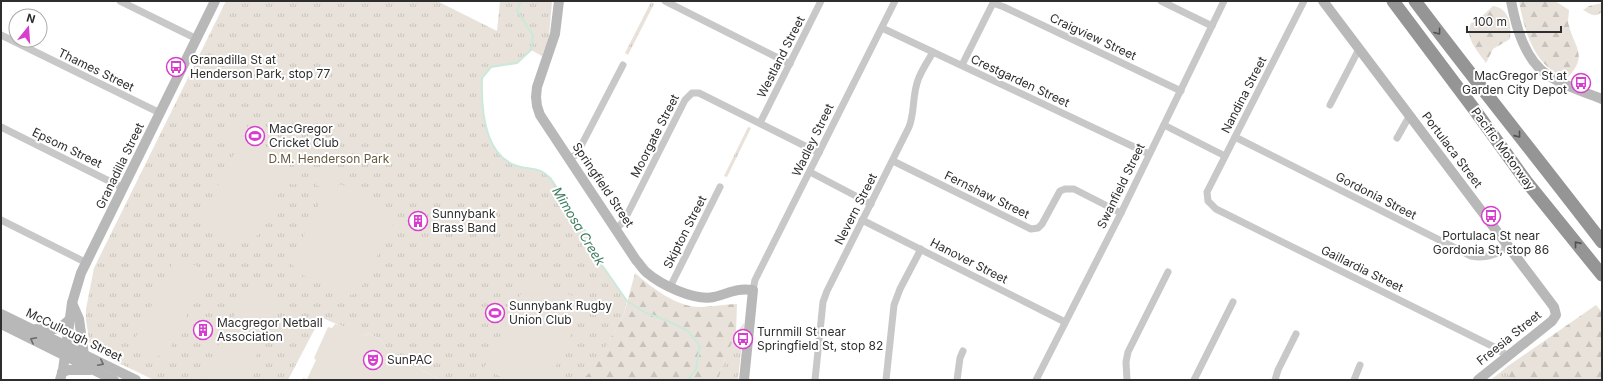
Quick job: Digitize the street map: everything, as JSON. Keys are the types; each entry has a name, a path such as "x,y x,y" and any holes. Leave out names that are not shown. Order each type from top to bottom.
{"highway":[{"name":"Pacific Motorway","path":"1393,1 1526,181 1602,275"},
{"name":"Pacific Motorway","path":"1415,1 1486,96 1540,162 1602,242"}],"street":[{"path":"120,1 197,39"},
{"name":"Springfield Street","path":"559,1 555,34 537,87 537,106 540,115 616,229 646,272 689,295 713,297 739,289 753,290"},
{"path":"665,1 790,64"},
{"name":"Wadley Street","path":"753,290 755,280 895,1"},
{"path":"1161,1 1212,26"},
{"name":"Swanfield Street","path":"1036,380 1121,213 1224,1"},
{"name":"Nandina Street","path":"1208,201 1208,192 1225,156 1304,1"},
{"name":"Portulaca Street","path":"1323,1 1554,307 1556,315"},
{"path":"1511,1 1524,44 1529,56 1537,66 1558,81 1602,99"},
{"name":"Granadilla Street","path":"61,376 72,303 79,280 215,2"},
{"name":"Westland Street","path":"760,123 790,64 818,2"},
{"name":"Craigview Street","path":"962,65 993,3 1011,10 1181,91"},
{"name":"Crestgarden Street","path":"882,28 1150,154"},
{"name":"Thames Street","path":"1,35 160,113"},
{"path":"1330,105 1359,49"},
{"name":"Nevern Street","path":"815,380 824,302 827,291 893,161 913,118 914,95 918,80 933,52"},
{"path":"570,158 576,155 623,65"},
{"name":"Moorgate Street","path":"616,229 624,221 688,96 692,93 698,93 819,153"},
{"path":"1397,138 1410,116"},
{"path":"1164,125 1225,156"},
{"name":"Epsom Street","path":"1,127 123,188"},
{"name":"Gordonia Street","path":"1235,137 1471,256 1485,258 1501,252 1508,246"},
{"name":"Fernshaw Street","path":"893,161 1031,228 1038,228 1042,224 1060,191 1065,189 1074,189 1121,213"},
{"path":"810,172 870,204"},
{"name":"Skipton Street","path":"670,286 720,187"},
{"name":"Gaillardia Street","path":"1208,201 1216,209 1494,347 1508,356"},
{"path":"1,220 87,263"},
{"name":"Hanover Street","path":"862,220 1065,322"},
{"path":"886,380 894,305 900,289 921,249"},
{"path":"1127,380 1126,362 1128,352 1168,272"},
{"path":"744,380 753,290"},
{"path":"1194,380 1233,302"},
{"path":"72,303 79,320 84,355"},
{"name":"McCullough Street","path":"1,314 30,328 93,370 114,380"},
{"name":"Freesia Street","path":"1478,380 1552,320 1556,315"},
{"path":"30,328 56,330 62,327 70,319"},
{"name":"McCullough Street","path":"1,324 65,351 84,355 136,380"},
{"path":"1275,380 1278,370 1296,334"},
{"path":"957,380 960,358 963,351"},
{"path":"1354,380 1360,365"},
{"path":"61,376 78,369 93,370"}],"green space":[{"name":"D.M. Henderson Park","path":"226,1 437,1 497,31 500,1 552,1 549,37 542,56 531,50 517,63 491,67 482,78 482,103 486,129 497,152 506,160 517,166 538,170 551,179 589,237 602,265 627,301 624,314 596,367 582,380 441,380 390,354 381,340 368,333 366,336 321,317 288,380 154,380 104,356 90,346 86,309 94,268"},
{"path":"1519,1 1555,1 1569,10 1568,24 1577,46 1579,57 1574,70 1568,77 1557,73 1539,58 1528,36"},
{"path":"651,2 654,4 628,55 625,53"},
{"path":"1602,3 1602,11 1597,15 1593,15 1583,10 1589,6"},
{"path":"1493,6 1503,10 1506,14 1510,23 1510,39 1493,49 1486,63 1473,44 1469,34 1469,29 1471,23 1480,18"},
{"path":"237,118 248,124 238,143 227,137"},
{"path":"748,127 751,128 727,177 724,176"},
{"path":"253,142 284,157 289,166 288,175 258,235 249,241 235,239 210,226 204,218 206,209 236,150 243,143"},
{"path":"346,145 351,148 347,157 341,154"},
{"path":"363,148 372,151 368,158 360,153 360,149"},
{"path":"297,161 304,165 294,185 286,181"},
{"path":"326,165 336,170 326,190 316,185"},
{"path":"336,184 348,186 385,205 393,216 392,226 361,288 352,295 343,295 298,273 292,264 294,255 325,193"},
{"path":"176,256 208,272 165,359 133,343"},
{"path":"635,273 665,296 683,304 710,307 737,304 736,333 718,380 582,380 596,366 624,314"},
{"path":"530,275 587,303 549,380 507,380 484,368"},
{"path":"248,288 282,305 244,380 213,380 203,375"},
{"path":"1596,305 1602,312 1602,380 1508,380 1508,366"},
{"path":"744,323 738,380 718,380 728,350 739,329"},
{"path":"335,324 351,328 366,336 368,333 381,340 390,354 441,380 302,380 303,378 307,379 316,360 314,358 328,327 332,328"},
{"path":"1508,366 1508,380 1491,380 1492,379"}],"waterway":[{"name":"Mimosa Creek","path":"521,1 517,11 533,35 531,50 517,63 491,67 482,78 482,103 486,129 491,141 497,152 506,160 517,166 538,170 551,179 589,237 602,265 627,301 646,313 668,321 688,331 700,346 696,369 688,380"}],"place":[{"name":"Granadilla St at Henderson Park, stop 77","path":"176,67"},
{"name":"MacGregor St at Garden City Depot","path":"1581,83"},
{"name":"MacGregor Cricket Club","path":"255,136"},
{"name":"Portulaca St near Gordonia St, stop 86","path":"1491,216"},
{"name":"Sunnybank Brass Band","path":"418,221"},
{"name":"Sunnybank Rugby Union Club","path":"495,313"},
{"name":"Macgregor Netball Association","path":"203,330"},
{"name":"Turnmill St near Springfield St, stop 82","path":"743,339"},
{"name":"SunPAC","path":"373,360"}]}
